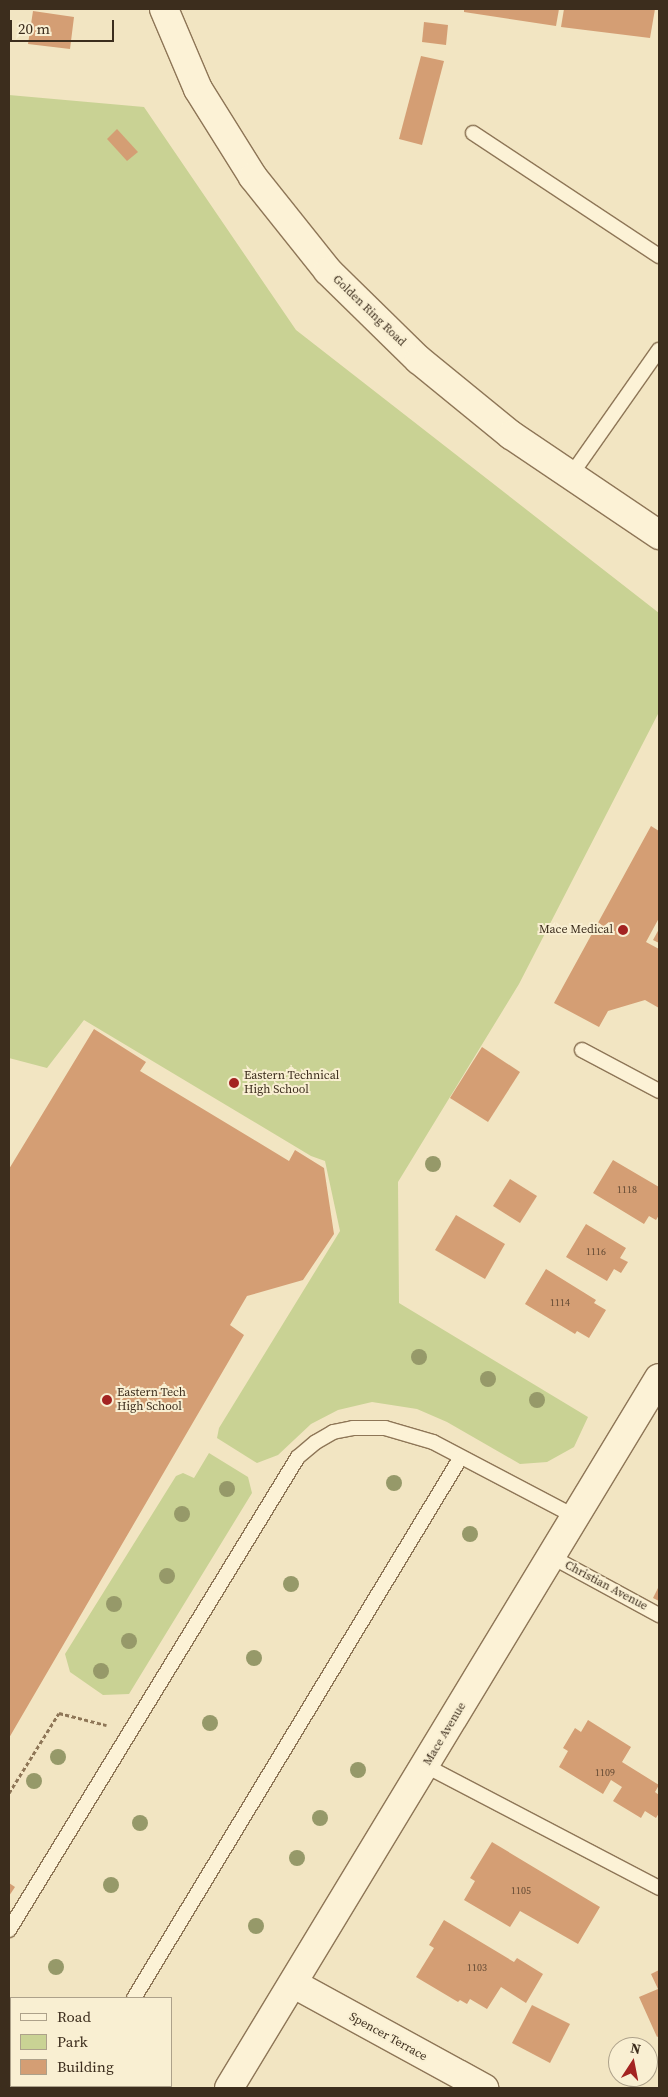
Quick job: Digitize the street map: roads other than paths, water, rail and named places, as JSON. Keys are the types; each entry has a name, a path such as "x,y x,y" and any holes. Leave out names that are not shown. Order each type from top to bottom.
{"street":[{"name":"Golden Ring Road","path":"164,9 198,88 254,177 328,270 419,360 511,436 659,535"},
{"name":"Mace Avenue","path":"229,2088 294,1984 659,1378"},
{"name":"Spencer Terrace","path":"294,1984 484,2088"}],"lane":[{"path":"472,133 659,256"},
{"path":"571,475 659,350"},
{"path":"582,1050 659,1091"},
{"path":"9,1930 298,1457 316,1442 333,1432 353,1428 385,1428 433,1442 576,1518"},
{"path":"135,1997 461,1457"},
{"name":"Christian Avenue","path":"552,1557 659,1615"},
{"path":"426,1766 659,1888"}],"place":[{"name":"Mace Medical","path":"623,930"},
{"name":"Eastern Technical High School","path":"234,1083"},
{"name":"Eastern Tech High School","path":"107,1400"}]}
